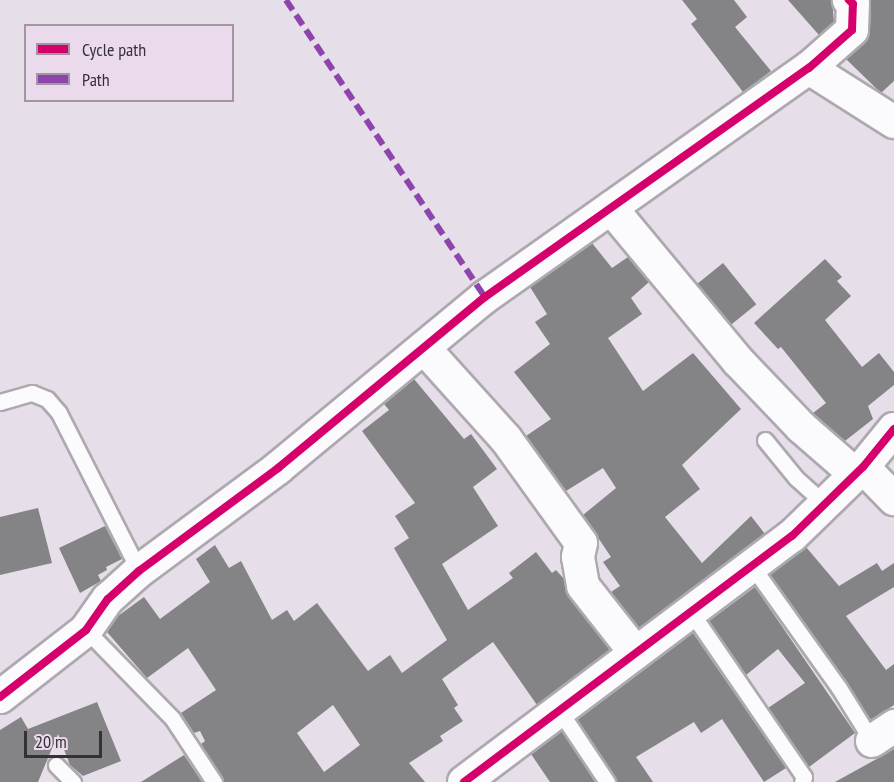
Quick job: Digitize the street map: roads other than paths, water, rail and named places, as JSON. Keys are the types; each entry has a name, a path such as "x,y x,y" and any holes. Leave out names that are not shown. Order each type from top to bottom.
{"street":[{"path":"0,697 86,630 108,599 139,571 278,468 485,297 809,68 852,30 852,4 849,0"},
{"path":"809,68 894,122"},
{"path":"611,208 738,361 801,427 894,499"},
{"path":"424,348 506,440 581,543 578,557 583,586 635,652"},
{"path":"478,778 559,710 792,536 859,470 894,429"}],"lane":[{"path":"0,402 32,393 47,399 59,413 139,571"},
{"path":"765,440 796,478 825,504"},
{"path":"752,566 883,734"},
{"path":"691,612 804,777 802,782"},
{"path":"86,630 172,718 214,782"},
{"path":"559,710 607,782"},
{"path":"56,765 74,782"}]}
